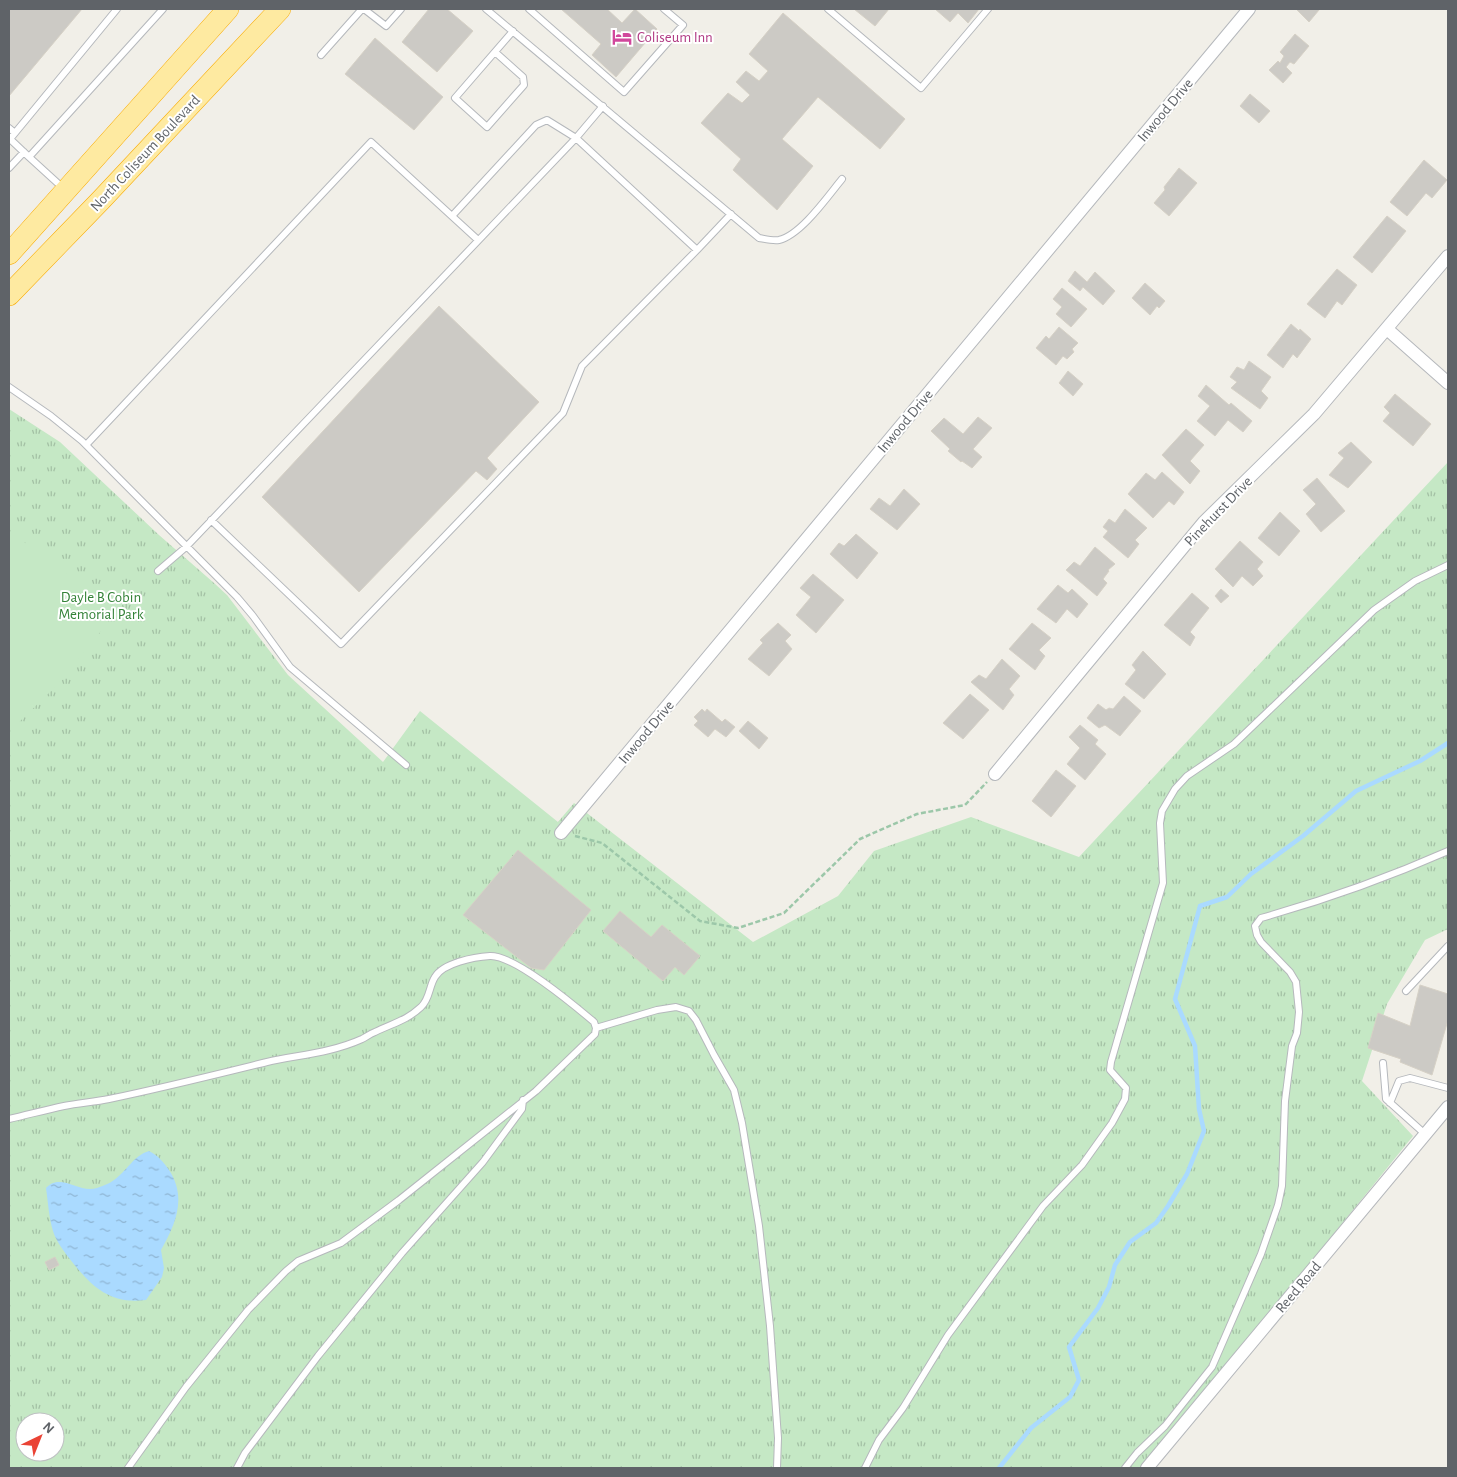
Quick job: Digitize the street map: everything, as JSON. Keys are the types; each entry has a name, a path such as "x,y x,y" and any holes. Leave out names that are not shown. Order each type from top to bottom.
{"highway":[{"path":"9,254 228,9"},
{"name":"North Coliseum Boulevard","path":"9,295 280,9"}],"street":[{"name":"Inwood Drive","path":"561,833 1249,9"},
{"name":"Pinehurst Drive","path":"995,774 1204,522 1314,414 1448,256"},
{"path":"1387,329 1448,384"},
{"name":"Reed Road","path":"1147,1468 1448,1106"}],"lane":[{"path":"66,191 10,139 117,9"},
{"path":"29,158 162,9"},
{"path":"321,55 363,9 386,26 401,9"},
{"path":"486,9 759,238 778,240 797,230 822,204 842,179"},
{"path":"529,9 624,92 683,25 664,9"},
{"path":"828,9 921,88 988,9"},
{"path":"495,52 523,77 524,85 488,127 455,98 513,31"},
{"path":"158,571 186,547 576,138 603,106"},
{"path":"452,216 536,125 547,120 576,138 697,250"},
{"path":"9,128 15,133"},
{"path":"86,445 371,142 478,240"},
{"path":"9,168 24,152"},
{"path":"211,520 341,644 563,413 582,366 731,214"},
{"path":"9,387 51,416 86,445 237,597 290,667 406,765"},
{"path":"865,1468 879,1440 903,1408 948,1335 1043,1206 1082,1165 1112,1123 1125,1099 1126,1088 1110,1070 1111,1062 1163,882 1160,823 1162,811 1175,789 1187,776 1234,744 1374,610 1415,581 1448,565"},
{"path":"1125,1468 1136,1453 1165,1426 1212,1367 1235,1310 1248,1288 1278,1205 1282,1186 1284,1101 1292,1046 1297,1033 1299,1012 1296,982 1290,972 1261,942 1255,926 1257,921 1261,918 1329,898 1448,851"},
{"path":"1406,991 1448,946"},
{"path":"9,1119 65,1106 107,1100 338,1048 403,1021 423,1005 434,978 442,968 476,957 493,956 519,966 594,1022 595,1034 581,1048 523,1100 420,1184 341,1243 298,1261 286,1271 252,1305 198,1372 140,1448 128,1468"},
{"path":"596,1028 657,1010 676,1007 689,1011 696,1020 734,1090 742,1123 759,1226 768,1308 778,1438 777,1468"},
{"path":"1383,1064 1386,1099 1425,1134"},
{"path":"1390,1103 1399,1081 1410,1078 1448,1088"},
{"path":"237,1468 244,1453 318,1356 402,1253 483,1162 522,1109 523,1100"}],"path":[{"path":"561,833 602,843 700,921 738,928 784,913 860,839 917,814 965,805 995,774"}],"green space":[{"name":"Dayle B Cobin Memorial Park","path":"9,409 60,442 159,535 227,595 288,675 383,762 420,711 558,822 574,803 753,942 838,896 874,851 971,817 1079,857 1448,462 1448,929 1425,940 1387,1004 1362,1081 1413,1136 1144,1468 9,1468"},
{"name":"Dayle B Cobin Memorial Park","path":"9,532 51,560 105,607 107,624 54,688 9,732"}],"water":[{"path":"149,1151 163,1162 174,1180 178,1200 177,1210 171,1230 161,1250 164,1268 162,1277 146,1300 133,1301 111,1296 102,1291 85,1277 62,1249 52,1226 46,1188 58,1182 90,1189 106,1185 119,1176 139,1156"}],"building":[{"path":"9,9 82,9 9,96"},
{"path":"429,9 447,9 473,31 437,72 402,42"},
{"name":"Coliseum Inn","path":"561,9 607,9 622,23 635,9 657,29 616,77 592,55 601,44"},
{"path":"854,9 889,9 875,26"},
{"path":"935,9 979,9 968,23 958,13 950,22"},
{"path":"1296,9 1318,9 1319,10 1309,22"},
{"path":"783,13 905,119 880,149 818,97 782,139 813,166 777,210 733,170 741,159 701,123 728,93 742,103 750,95 736,82 746,71 759,81 768,71 749,54"},
{"path":"1295,34 1309,46 1294,64 1290,62 1286,67 1292,73 1283,83 1269,70 1278,61 1280,63 1284,56 1280,52"},
{"path":"375,38 443,97 414,130 345,74"},
{"path":"1250,94 1270,111 1259,123 1240,106"},
{"path":"1424,160 1447,180 1432,198 1426,193 1407,216 1390,202"},
{"path":"1179,168 1197,183 1169,216 1154,203"},
{"path":"1387,216 1406,231 1372,273 1353,257"},
{"path":"1337,269 1357,285 1342,305 1337,301 1325,318 1307,304"},
{"path":"1075,271 1087,282 1095,272 1115,291 1103,305 1083,287 1080,291 1068,281"},
{"path":"1145,283 1165,301 1159,308 1157,306 1150,315 1132,298"},
{"path":"1062,288 1087,309 1071,327 1056,314 1062,307 1053,299"},
{"path":"439,306 539,402 487,458 497,469 487,480 476,471 359,592 262,497"},
{"path":"1291,324 1311,339 1297,358 1293,354 1283,368 1267,355"},
{"path":"1059,327 1078,343 1072,349 1074,352 1067,359 1063,356 1056,365 1036,348 1046,336 1049,339"},
{"path":"1249,361 1271,377 1261,391 1268,398 1260,409 1231,388 1237,382 1230,377 1237,367 1244,370"},
{"path":"1068,371 1083,384 1073,396 1059,383"},
{"path":"1206,385 1229,405 1231,403 1252,421 1243,432 1228,420 1215,436 1197,421 1210,406 1198,396"},
{"path":"1395,394 1431,424 1413,446 1383,421 1390,413 1384,407"},
{"path":"978,417 992,428 973,449 982,457 972,468 948,451 950,449 931,431 944,418 963,434"},
{"path":"1186,429 1204,445 1190,461 1200,471 1190,484 1162,455"},
{"path":"1351,442 1372,462 1348,488 1329,475 1344,458 1338,453"},
{"path":"1162,472 1184,492 1174,505 1169,501 1153,518 1128,494 1146,473 1155,480"},
{"path":"1317,478 1345,511 1321,532 1306,514 1316,504 1303,490"},
{"path":"904,489 920,504 897,530 870,509 879,498 890,506"},
{"path":"1125,509 1147,528 1135,540 1139,544 1128,558 1103,537 1108,531 1103,527 1109,519 1115,523"},
{"path":"1280,512 1300,531 1279,556 1258,538"},
{"path":"856,534 878,553 857,579 830,554 839,543 844,546"},
{"path":"1240,541 1263,562 1257,569 1263,576 1253,586 1242,576 1233,587 1215,569"},
{"path":"1095,547 1115,564 1108,570 1103,579 1107,583 1097,596 1066,570 1074,562 1080,566"},
{"path":"813,574 844,600 816,633 796,615 811,597 800,588"},
{"path":"1058,585 1068,593 1072,589 1088,604 1077,618 1067,609 1056,623 1037,609"},
{"path":"1221,589 1229,596 1221,603 1215,596"},
{"path":"1192,593 1209,608 1190,632 1195,637 1190,646 1164,625"},
{"path":"778,623 791,635 785,641 792,649 769,676 748,659 763,643 760,640"},
{"path":"1032,623 1051,638 1039,650 1045,656 1035,670 1009,649"},
{"path":"1143,651 1166,674 1144,699 1125,684 1136,670 1132,665"},
{"path":"1002,659 1020,676 1009,689 1014,695 1003,710 971,682 979,675 986,679"},
{"path":"970,694 989,710 963,739 943,723"},
{"path":"1124,696 1141,711 1120,736 1105,725 1099,728 1087,718 1098,704 1106,710 1109,708 1113,709"},
{"path":"702,709 705,712 707,709 722,722 725,719 735,727 726,737 715,729 708,737 694,725 698,721 694,717"},
{"path":"748,721 768,738 759,749 739,731"},
{"path":"1080,725 1098,740 1095,744 1106,754 1085,780 1067,764 1080,748 1069,737"},
{"path":"1056,770 1076,786 1051,817 1032,801"},
{"path":"518,850 591,910 544,970 531,968 463,915"},
{"path":"620,911 651,937 662,925 700,956 684,975 675,967 663,981 603,931"},
{"path":"1420,985 1448,994 1448,1020 1432,1075 1400,1062 1401,1059 1368,1048 1378,1013 1410,1026"},
{"path":"55,1257 59,1265 49,1270 45,1262"}],"waterway":[{"path":"999,1468 1031,1428 1070,1397 1079,1380 1069,1347 1098,1308 1109,1287 1115,1265 1130,1242 1156,1223 1168,1206 1187,1174 1204,1131 1199,1109 1195,1046 1175,999 1200,906 1227,897 1251,874 1303,836 1356,791 1420,761 1448,743"}],"place":[{"name":"Coliseum Inn","path":"622,37"}]}
